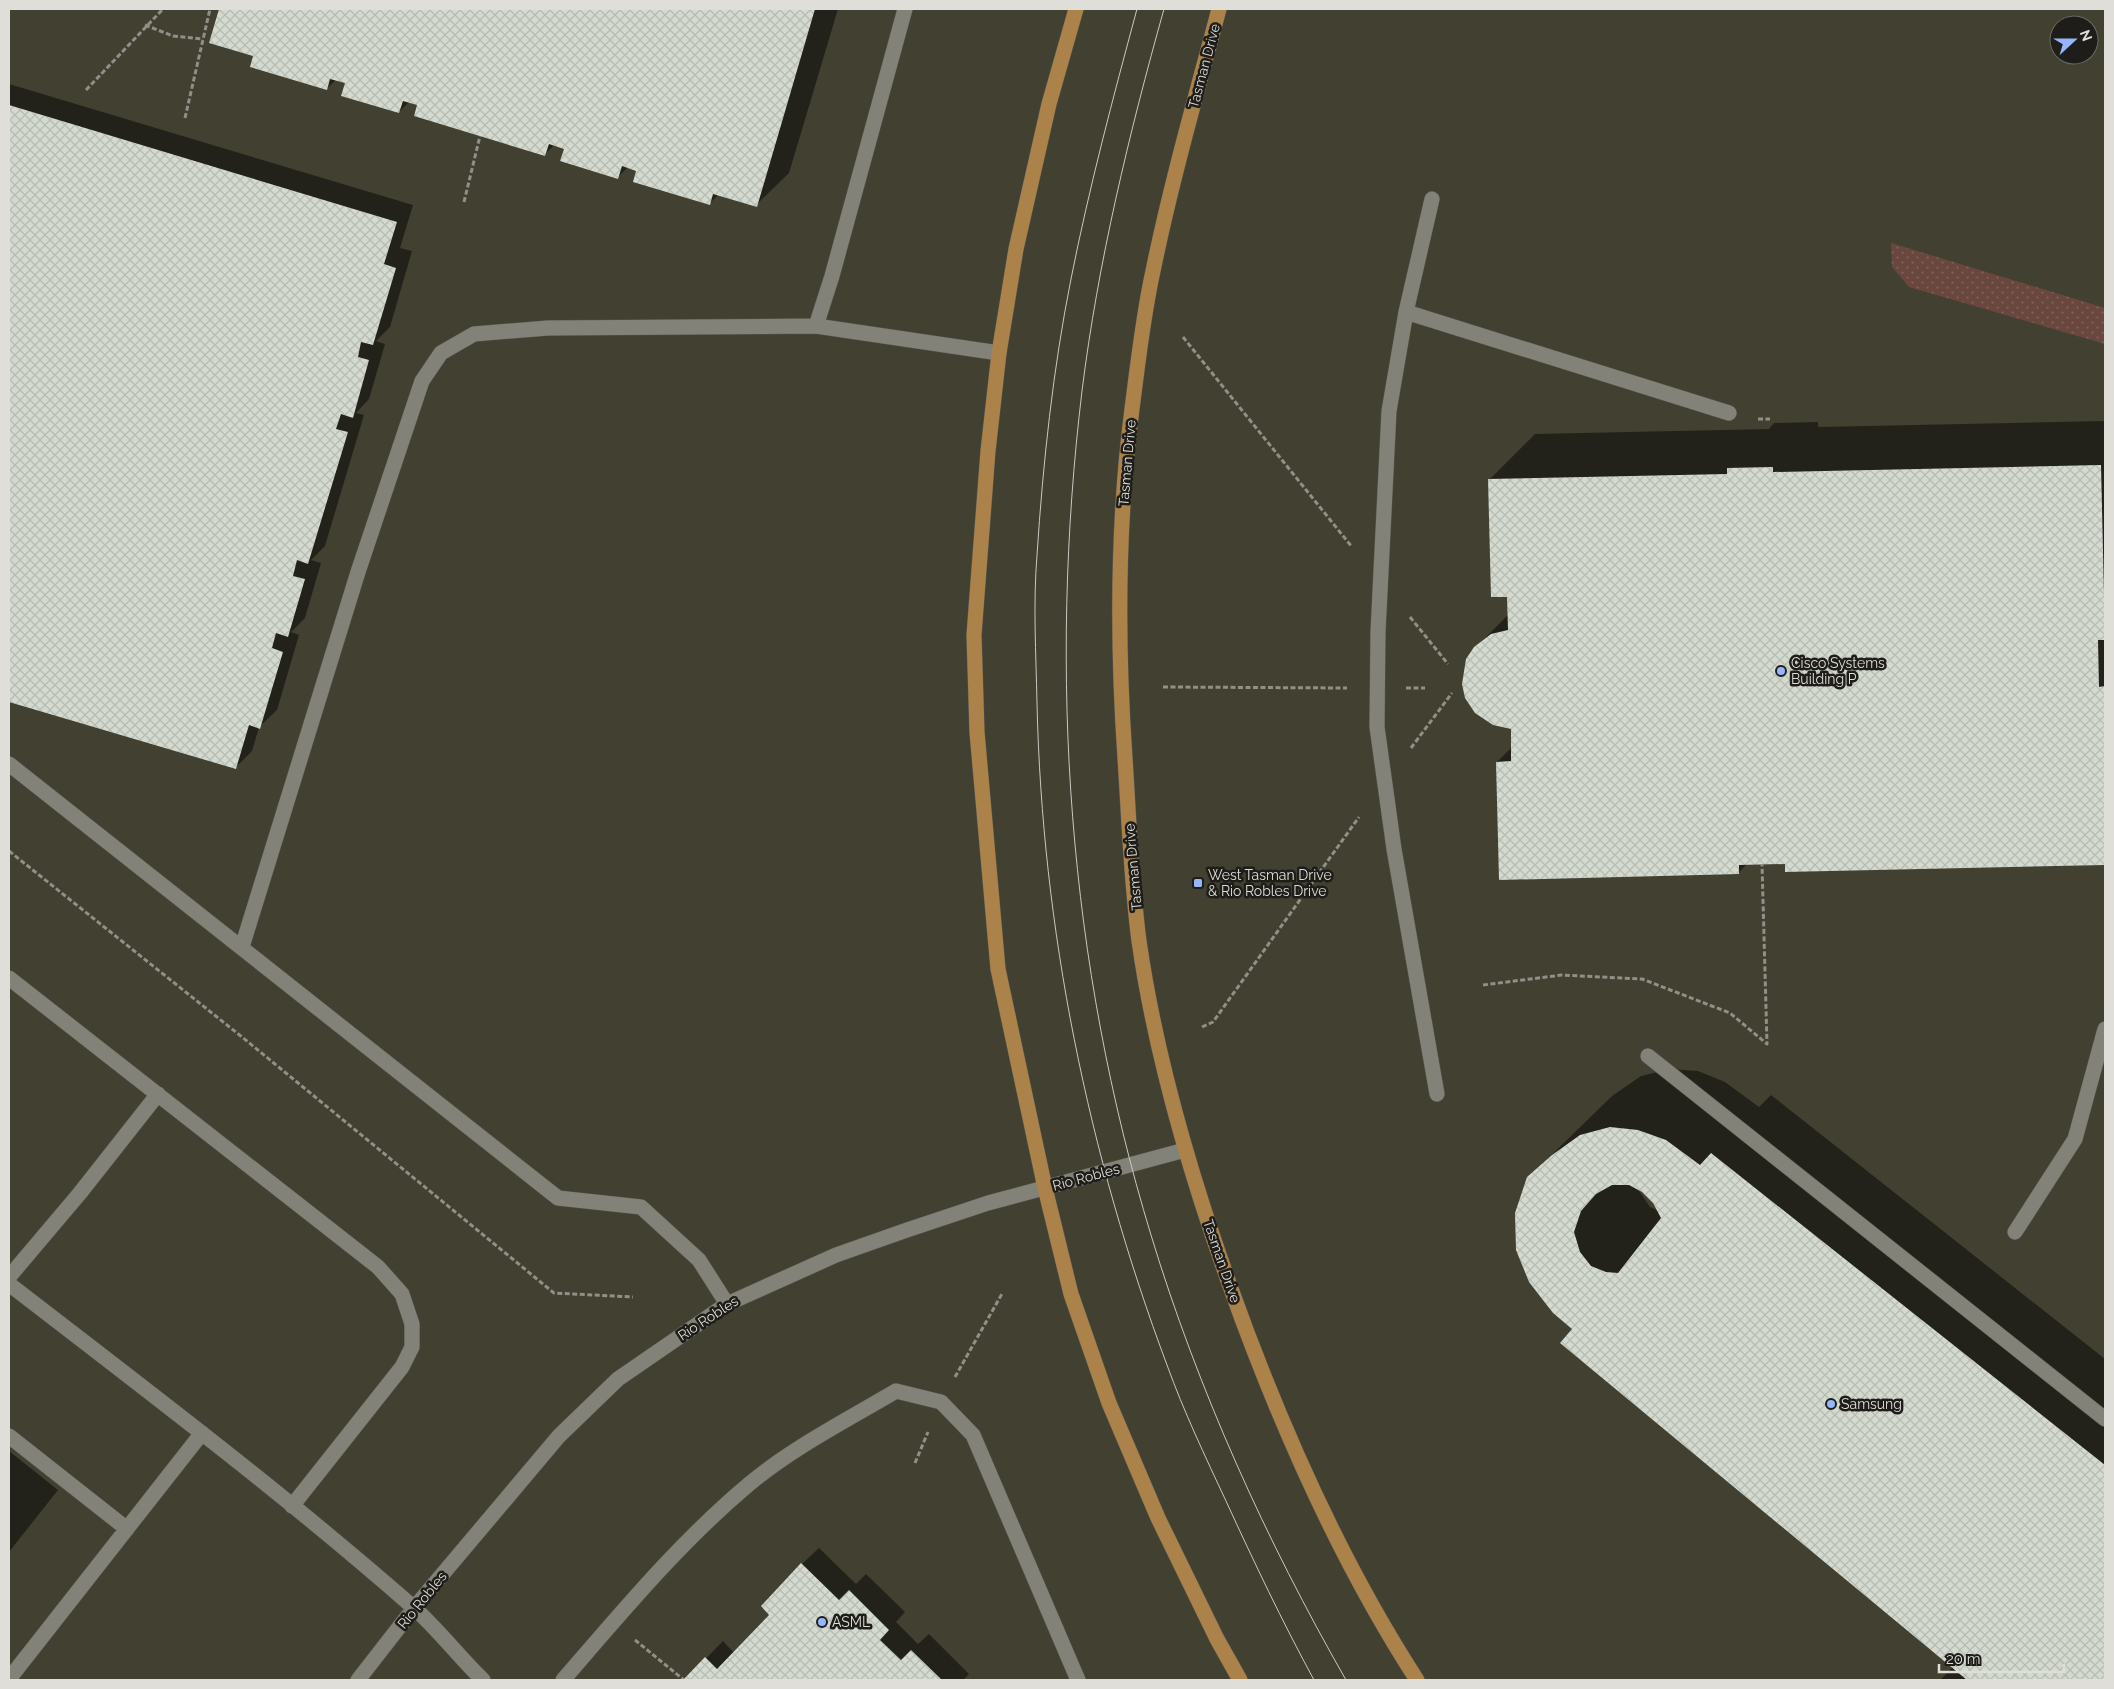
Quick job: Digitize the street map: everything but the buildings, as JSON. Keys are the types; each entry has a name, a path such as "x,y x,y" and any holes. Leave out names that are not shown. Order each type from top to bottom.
{"main road":[{"path":"1076,9 1049,104 1016,249 999,353 988,451 974,635 977,732 998,969 1045,1188 1071,1294 1109,1403 1158,1518 1217,1639 1240,1680"},
{"name":"Tasman Drive","path":"1219,9 1187,128 1152,274 1132,413 1120,553 1121,694 1139,940 1164,1069 1185,1150 1255,1355 1300,1464 1350,1564 1417,1680"}],"street":[{"path":"816,326 832,276 905,9"},
{"path":"1432,199 1406,312 1388,411 1380,581 1377,727 1394,849 1437,1094"},
{"path":"1406,312 1729,413"},
{"path":"242,947 358,572 422,380 441,353 474,334 548,328 816,326 999,353"},
{"path":"9,764 558,1198 641,1207 699,1260 727,1304"},
{"path":"9,978 378,1267 402,1294 412,1324 412,1347 402,1367 292,1506"},
{"path":"2014,1232 2075,1139 2105,1029"},
{"path":"1648,1056 2105,1420"},
{"path":"9,1277 80,1193 158,1094"},
{"name":"Rio Robles","path":"358,1680 414,1608 559,1436 618,1379 727,1304 836,1255 988,1203 1185,1150"},
{"path":"9,1284 202,1433 292,1506 414,1608 483,1680"},
{"path":"563,1680 674,1552 749,1484 824,1433 896,1392 941,1402 973,1435 1078,1680"},
{"path":"9,1679 202,1433"},
{"path":"9,1436 127,1529"}],"path":[{"path":"86,90 145,25 163,9"},
{"path":"185,118 210,9"},
{"path":"145,25 173,36 203,39"},
{"path":"464,202 480,136"},
{"path":"1183,337 1448,664"},
{"path":"1163,688 1425,688"},
{"path":"1202,1028 1213,1022 1385,782 1452,693"},
{"path":"9,851 242,1037 554,1293 633,1297"},
{"path":"1483,985 1562,975 1642,979 1730,1013 1767,1044 1762,864"},
{"path":"613,1623 684,1680"}],"shaded area":[{"path":"9,9 2105,9 2105,1680 9,1680"},
{"path":"1891,243 2105,308 2105,344 1909,287 1892,267"}],"tram line":[{"path":"1137,9 1078,245 1059,347 1042,486 1035,610 1041,787 1048,872 1074,1039 1092,1122 1114,1204 1139,1285 1195,1434 1268,1591 1314,1680"},
{"path":"1164,9 1127,151 1106,246 1082,391 1072,497 1067,604 1067,710 1073,817 1084,923 1100,1028 1123,1132 1151,1235 1170,1293 1212,1407 1236,1463 1288,1573 1346,1680"}],"place":[{"name":"Cisco Systems Building P","path":"1781,671"},
{"name":"West Tasman Drive & Rio Robles Drive","path":"1198,883"},
{"name":"Samsung","path":"1831,1404"},
{"name":"ASML","path":"822,1622"}]}
